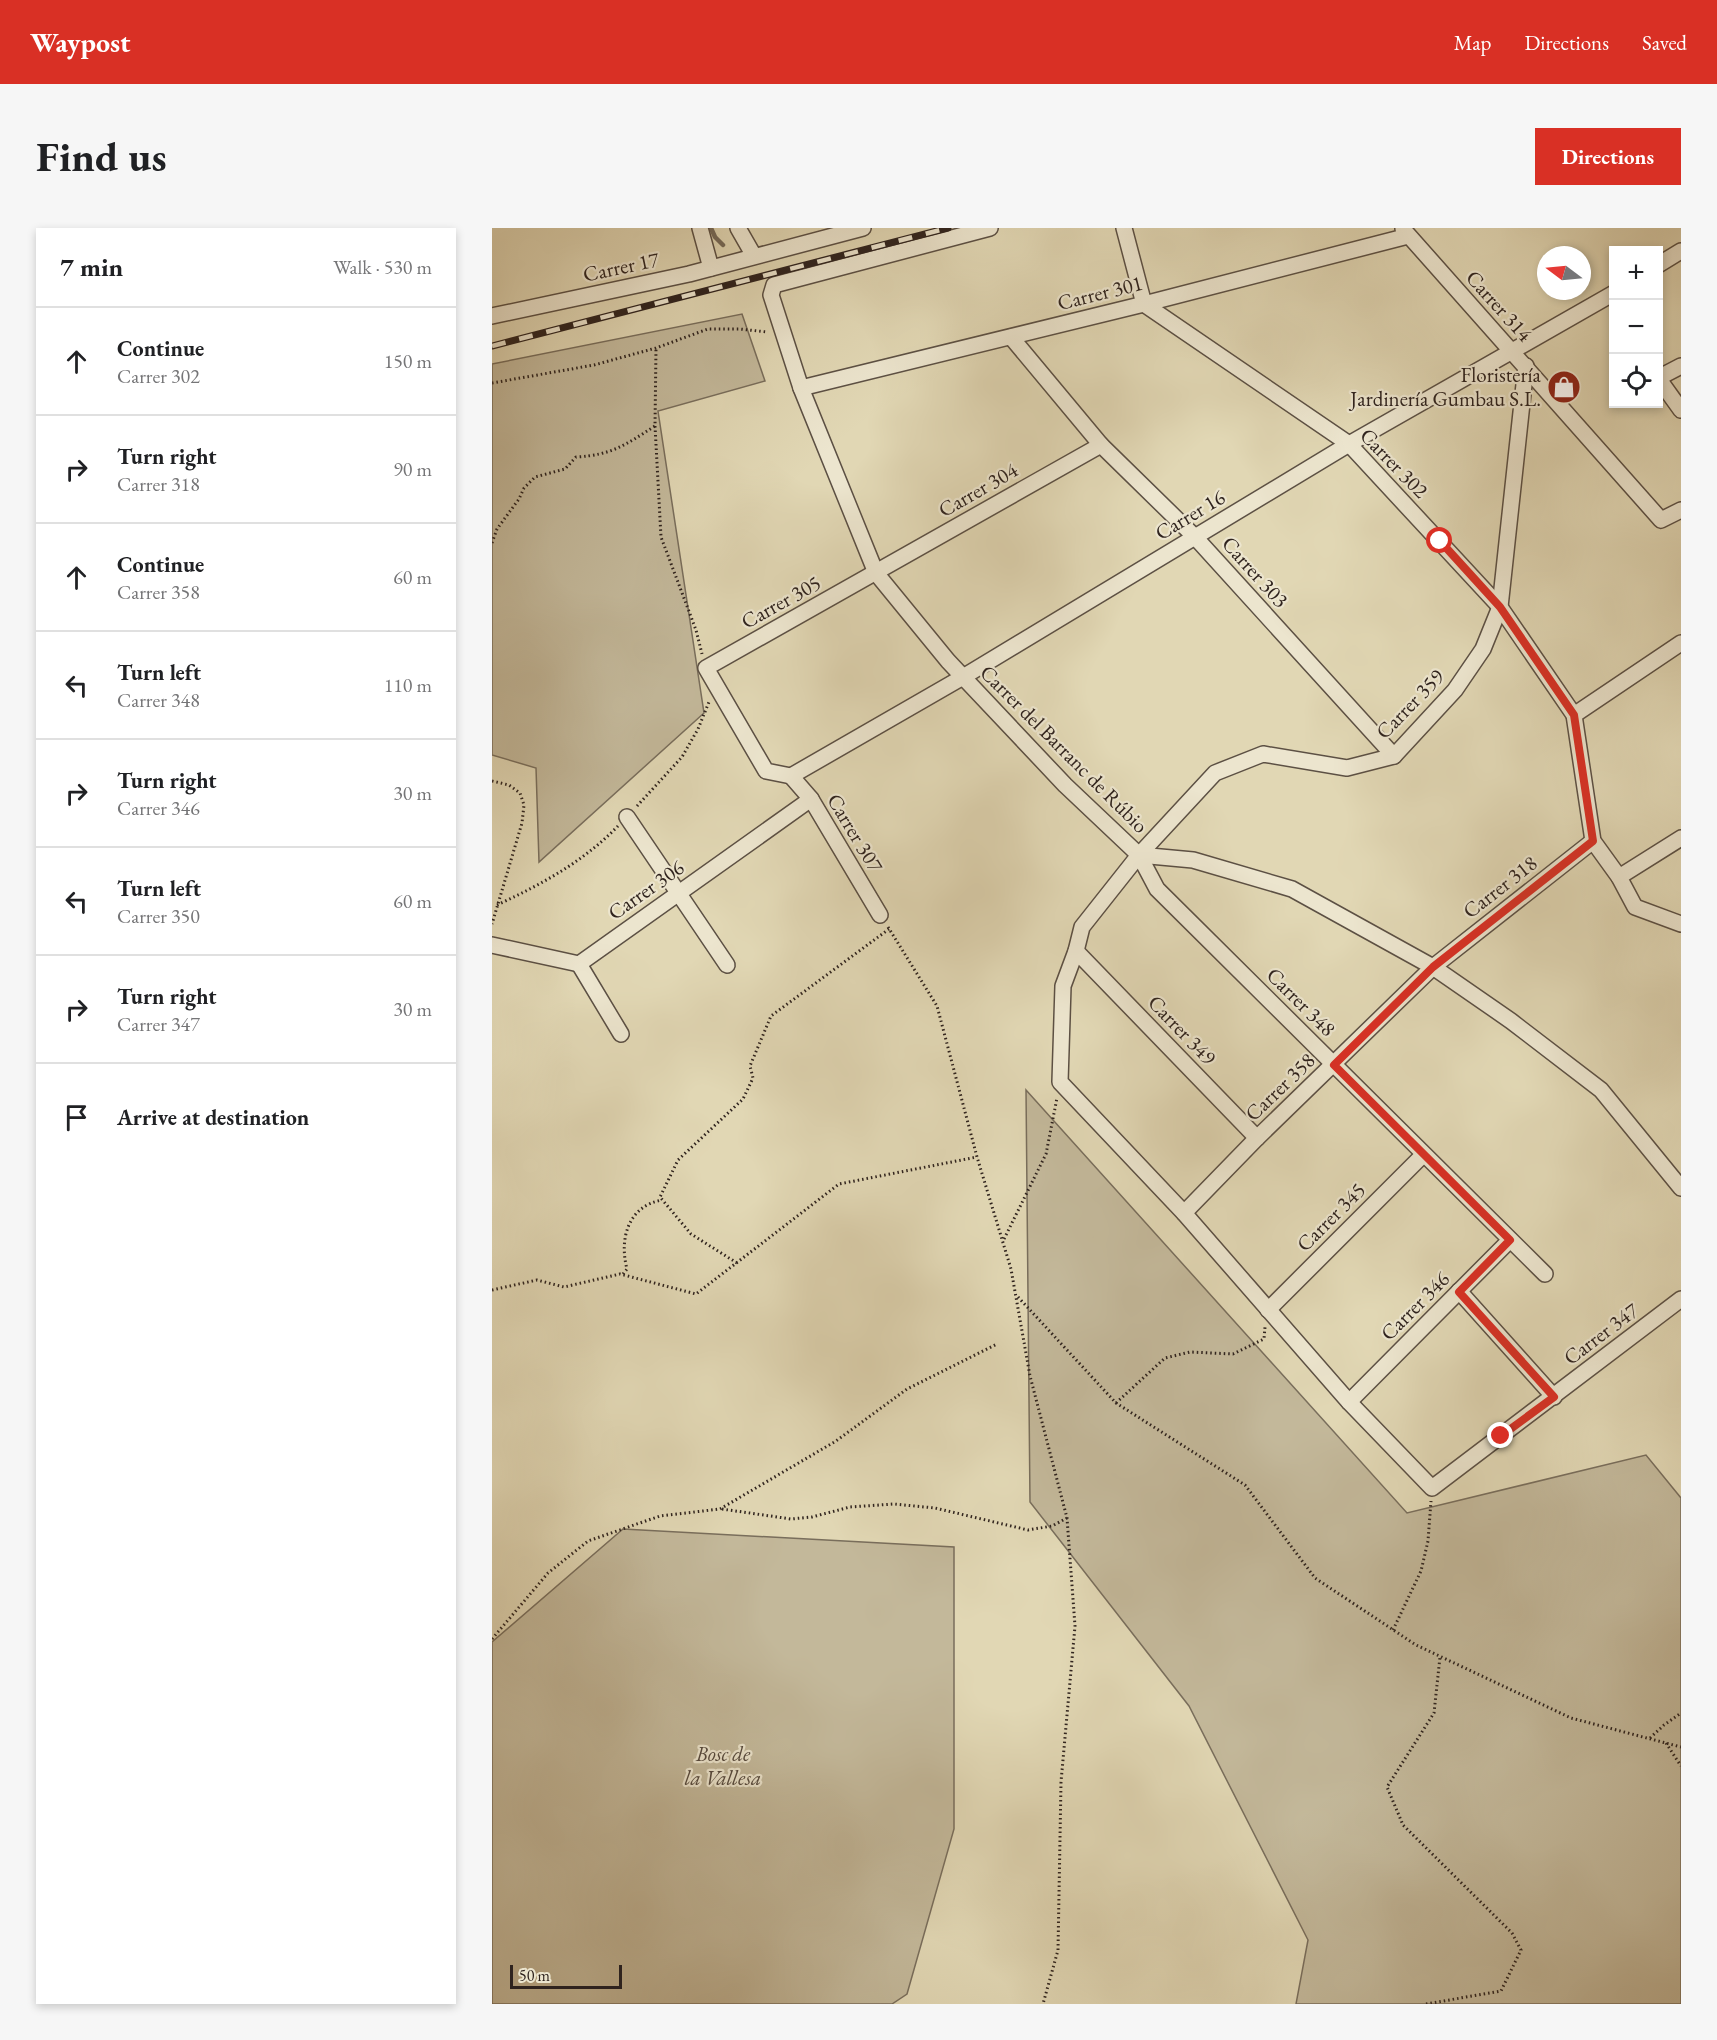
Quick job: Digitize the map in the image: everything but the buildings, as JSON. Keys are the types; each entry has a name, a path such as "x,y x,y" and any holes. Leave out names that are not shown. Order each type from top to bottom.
{"street":[{"path":"700,228 711,268"},
{"path":"738,228 754,256"},
{"name":"Carrer 17","path":"492,316 711,268 861,228"},
{"name":"Carrer del Barranc de Rúbio","path":"990,228 774,285 771,294 801,388 876,573 963,676 1065,785 1139,855 1193,860 1292,889 1433,967 1511,1021 1601,1090 1681,1188"},
{"path":"1124,228 1144,304"},
{"name":"Carrer 301","path":"801,388 1144,304 1405,232"},
{"name":"Carrer 314","path":"1405,232 1661,520 1681,510"},
{"path":"1663,262 1681,251"},
{"name":"Carrer 16","path":"791,776 963,676 1349,444 1512,350 1610,300"},
{"name":"Carrer 302","path":"1144,304 1349,444 1500,607 1574,715 1593,841 1619,877 1635,907 1681,924"},
{"name":"Carrer 303","path":"1011,337 1101,445 1195,537 1394,756"},
{"name":"Carrer 359","path":"1060,1082 1063,986 1082,927 1139,855 1215,773 1263,754 1347,768 1394,756 1455,690 1483,649 1500,607 1526,366"},
{"path":"1663,376 1681,366"},
{"path":"1663,384 1681,410"},
{"name":"Carrer 304","path":"876,573 1101,445"},
{"name":"Carrer 305","path":"706,668 876,573"},
{"path":"1574,715 1681,643"},
{"path":"706,668 766,771 791,776"},
{"name":"Carrer 307","path":"791,776 811,799 880,915"},
{"name":"Carrer 306","path":"579,964 811,799"},
{"path":"627,817 727,965"},
{"path":"1619,877 1681,838"},
{"name":"Carrer 318","path":"1433,967 1593,841"},
{"name":"Carrer 348","path":"1139,855 1157,889 1545,1274"},
{"path":"492,945 579,964 621,1034"},
{"name":"Carrer 349","path":"1076,951 1257,1138"},
{"name":"Carrer 358","path":"1184,1213 1257,1138 1433,967"},
{"path":"1060,1082 1184,1213 1349,1402 1432,1488"},
{"name":"Carrer 345","path":"1268,1310 1423,1155"},
{"name":"Carrer 346","path":"1349,1402 1510,1240"},
{"path":"1459,1292 1554,1397"},
{"name":"Carrer 347","path":"1432,1488 1681,1299"}],"path":[{"path":"492,383 594,365 656,348 708,329 740,329 784,334"},
{"path":"656,348 655,426 661,537 696,630 706,668"},
{"path":"492,543 497,529 519,499 524,488 535,477 565,470 576,457 599,456 622,448 655,426"},
{"path":"497,905 571,866 603,841 682,757 698,729 710,698"},
{"path":"492,781 509,785 520,793 524,805 522,823 492,924"},
{"path":"880,915 938,1006 1017,1296 1030,1376 1067,1518 1076,1626 1061,1782 1058,1950 1043,2004"},
{"path":"737,1263 691,1234 660,1197 678,1160 743,1099 753,1078 750,1066 771,1016 889,929"},
{"path":"1003,1241 1046,1154 1060,1082"},
{"path":"492,1290 537,1280 564,1287 623,1274 696,1294 839,1184 978,1157"},
{"path":"623,1274 627,1269 623,1253 626,1228 634,1216 649,1202 662,1200"},
{"path":"1017,1296 1116,1403 1245,1485 1315,1578 1416,1645 1571,1718 1681,1747"},
{"path":"1116,1403 1165,1358 1190,1352 1233,1354 1264,1339 1268,1310"},
{"path":"720,1509 836,1441 907,1389 997,1344"},
{"path":"1393,1630 1421,1571 1428,1541 1432,1488"},
{"path":"492,1639 548,1573 588,1541 660,1516 720,1509 791,1519 812,1517 850,1507 894,1504 935,1508 1028,1530 1052,1526 1067,1518"},
{"path":"1426,2004 1426,2002 1501,1991 1521,1950 1512,1933 1403,1825 1387,1787 1434,1713 1440,1657"},
{"path":"1650,1738 1681,1713"},
{"path":"1666,1743 1681,1766"}],"green space":[{"path":"742,314 765,381 658,411 704,713 539,862 536,768 492,755 492,364"},
{"path":"1026,1090 1407,1513 1646,1455 1681,1498 1681,2004 1296,2004 1308,1940 1189,1706 1030,1502"},
{"name":"Bosc de la Vallesa","path":"623,1529 954,1547 954,1829 907,1994 892,2004 492,2004 492,1642"}],"waterway":[{"path":"711,228 715,237 723,245"}],"railway":[{"path":"492,346 948,228"}],"place":[{"name":"Floristería Jardinería Gumbau S.L.","path":"1564,387"}],"route":[{"path":"1440,541 1500,607 1574,715 1593,841 1433,967 1334,1065 1510,1240 1459,1292 1554,1397 1501,1436"}]}
